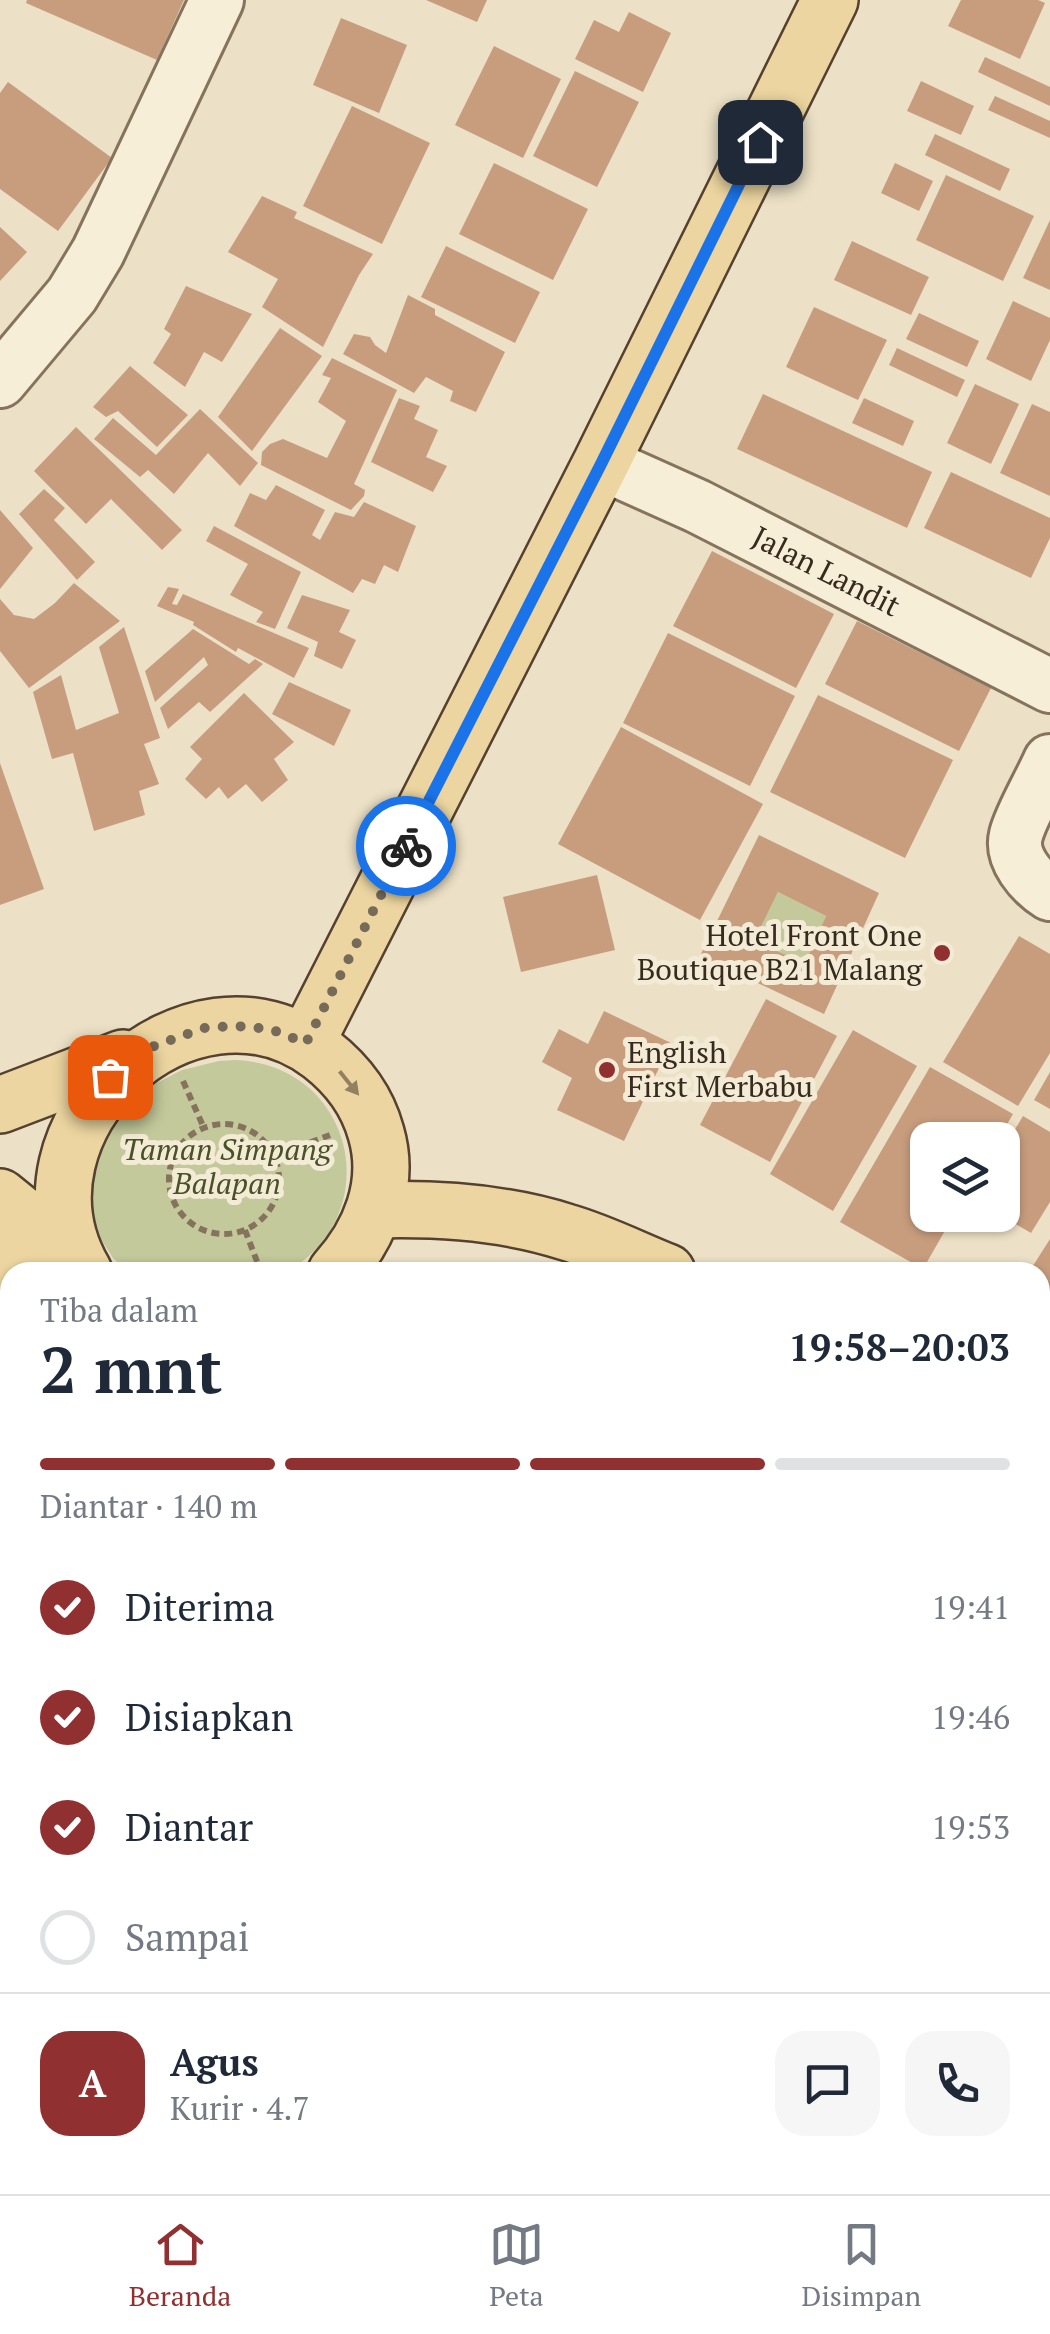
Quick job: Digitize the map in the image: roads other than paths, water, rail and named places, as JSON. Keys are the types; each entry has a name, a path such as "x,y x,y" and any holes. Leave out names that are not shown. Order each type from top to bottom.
{"main road":[{"path":"306,1043 601,464 830,0"},
{"path":"77,1262 61,1223 58,1168 64,1146 88,1100 110,1077 161,1058 204,1028 236,1026 270,1029 306,1043 353,1083 371,1114 380,1146 380,1184 374,1210 345,1262"},
{"path":"0,1105 161,1058"},
{"path":"0,1197 73,1262"},
{"path":"374,1210 471,1211 566,1232 642,1262"}],"street":[{"path":"0,381 72,295 98,252 216,0"},
{"name":"Jalan Landit","path":"601,464 697,506 1050,686"},
{"path":"1034,877 1015,838 1050,761"}],"place":[{"name":"Hotel Front One Boutique B21 Malang","path":"942,953"},
{"name":"English First Merbabu","path":"607,1070"}],"park label":[{"name":"Taman Simpang Balapan","path":"227,1167"}]}
